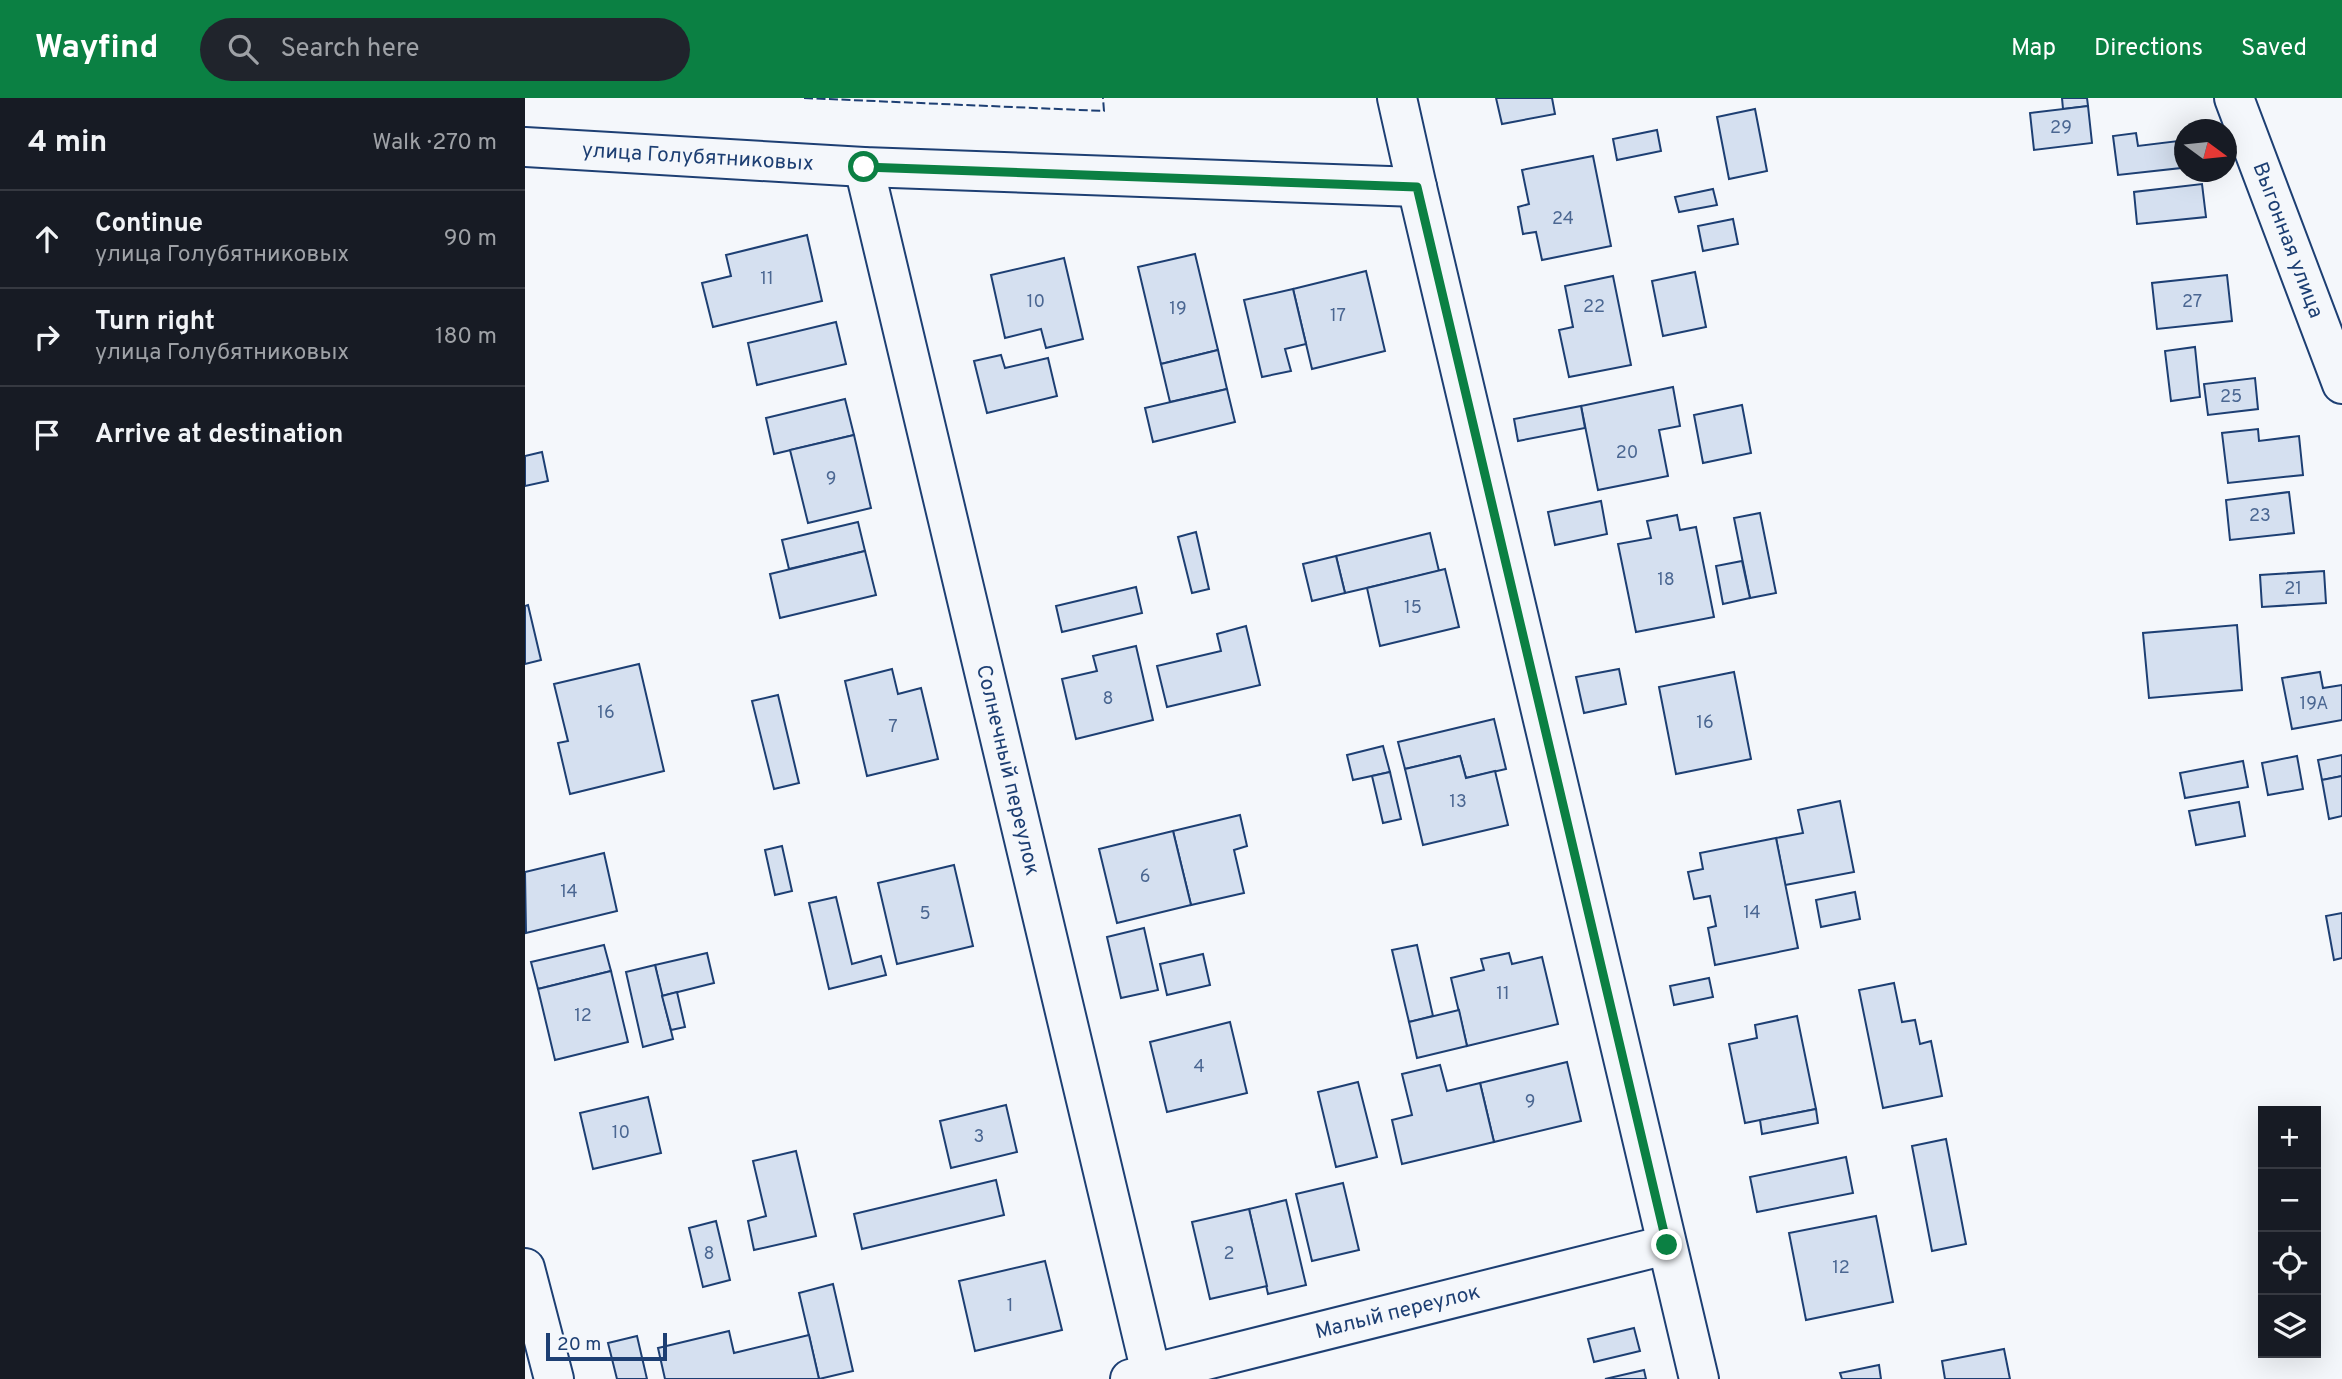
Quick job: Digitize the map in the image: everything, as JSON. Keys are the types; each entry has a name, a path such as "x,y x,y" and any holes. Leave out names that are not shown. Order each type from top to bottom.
{"street":[{"path":"1398,98 1699,1379"},
{"name":"Выгонная улица","path":"2234,98 2342,384"},
{"name":"улица Голубятниковых","path":"525,147 864,167 1417,187"},
{"name":"Солнечный переулок","path":"864,167 1140,1376"},
{"name":"Малый переулок","path":"1140,1376 1667,1245"},
{"path":"525,1268 554,1379"}],"building":[{"path":"1496,98 1552,98 1555,114 1502,124"},
{"path":"2062,98 2087,98 2088,106 2063,109"},
{"path":"2088,106 2092,143 2034,150 2030,113"},
{"path":"1755,109 1767,171 1729,179 1717,117"},
{"path":"1657,130 1661,151 1617,160 1613,139"},
{"path":"2136,133 2138,146 2174,142 2174,169 2118,175 2113,136"},
{"path":"1593,156 1611,246 1542,260 1536,232 1523,234 1518,207 1529,204 1522,170"},
{"path":"2202,184 2206,217 2137,224 2134,192"},
{"path":"1713,189 1717,205 1679,212 1675,197"},
{"path":"1733,219 1738,244 1703,251 1698,226"},
{"path":"807,235 822,301 713,327 702,283 731,276 726,255"},
{"path":"1195,254 1218,350 1161,364 1138,267"},
{"path":"1064,258 1083,339 1046,348 1041,329 1005,338 991,275"},
{"path":"1366,271 1385,351 1312,369 1293,289"},
{"path":"1695,272 1706,327 1663,336 1652,281"},
{"path":"2227,275 2232,321 2157,329 2152,283"},
{"path":"1613,276 1631,365 1569,377 1559,330 1573,327 1565,286"},
{"path":"1293,289 1306,344 1285,349 1291,371 1262,377 1244,300"},
{"path":"836,322 846,364 757,385 748,343"},
{"path":"2195,347 2200,397 2171,401 2165,351"},
{"path":"1218,350 1227,389 1170,402 1161,364"},
{"path":"1001,355 1005,368 1048,358 1057,396 987,413 974,361"},
{"path":"2255,378 2258,409 2208,415 2204,384"},
{"path":"1673,387 1680,426 1659,430 1668,476 1598,490 1581,406"},
{"path":"1227,389 1235,422 1153,442 1145,408"},
{"path":"845,399 854,435 774,454 766,418"},
{"path":"1742,405 1751,453 1703,463 1694,415"},
{"path":"1581,406 1585,428 1518,441 1514,419"},
{"path":"2258,429 2259,441 2299,436 2303,475 2228,483 2222,433"},
{"path":"854,435 871,508 808,523 790,450"},
{"path":"542,452 548,481 525,486 525,456"},
{"path":"2289,492 2294,533 2230,540 2226,500"},
{"path":"1601,501 1607,534 1555,545 1548,512"},
{"path":"1760,513 1776,593 1750,598 1734,518"},
{"path":"1677,515 1680,530 1696,527 1714,617 1636,632 1618,544 1651,538 1647,521"},
{"path":"858,522 865,551 789,569 782,540"},
{"path":"1196,532 1209,589 1192,593 1178,537"},
{"path":"1430,533 1439,571 1345,593 1336,556"},
{"path":"865,551 876,595 780,618 770,574"},
{"path":"1336,556 1345,593 1312,601 1303,564"},
{"path":"1742,561 1750,598 1723,604 1716,566"},
{"path":"1445,569 1459,627 1380,646 1367,588"},
{"path":"2324,571 2326,603 2262,607 2260,575"},
{"path":"1136,587 1142,613 1062,632 1056,606"},
{"path":"528,605 541,660 525,664 525,606"},
{"path":"2237,625 2242,690 2149,698 2143,633"},
{"path":"1246,626 1260,685 1167,707 1157,666 1221,651 1217,634"},
{"path":"1136,646 1153,720 1076,739 1062,679 1097,671 1093,656"},
{"path":"639,664 664,771 570,794 558,743 568,741 554,684"},
{"path":"892,669 898,694 921,688 938,759 867,776 845,681"},
{"path":"1619,669 1626,704 1584,713 1576,677"},
{"path":"1734,672 1751,759 1676,774 1659,687"},
{"path":"2320,672 2323,688 2342,685 2342,720 2292,729 2282,678"},
{"path":"778,695 799,783 774,789 752,701"},
{"path":"1494,719 1506,769 1466,778 1460,756 1405,769 1398,742"},
{"path":"1383,746 1390,772 1353,780 1347,755"},
{"path":"2342,755 2342,776 2322,780 2318,760"},
{"path":"1460,756 1466,778 1495,771 1508,825 1423,845 1405,769"},
{"path":"2297,756 2303,789 2268,795 2262,763"},
{"path":"2243,761 2248,787 2185,798 2180,773"},
{"path":"1390,772 1401,819 1383,823 1372,776"},
{"path":"2342,776 2342,816 2329,819 2322,780"},
{"path":"1840,801 1854,872 1785,885 1776,838 1803,833 1798,810"},
{"path":"2239,802 2245,836 2196,845 2189,811"},
{"path":"1240,815 1247,846 1234,850 1244,893 1191,905 1173,831"},
{"path":"1173,831 1191,905 1117,923 1099,849"},
{"path":"1776,838 1798,948 1715,965 1708,928 1716,926 1710,896 1694,899 1688,872 1703,869 1700,853"},
{"path":"782,846 792,891 775,895 765,850"},
{"path":"604,853 617,911 526,933 525,872"},
{"path":"954,865 973,946 897,964 878,883"},
{"path":"1855,892 1860,919 1821,927 1816,900"},
{"path":"836,897 852,964 881,956 886,975 829,989 809,903"},
{"path":"2342,913 2342,958 2334,960 2326,916"},
{"path":"1144,928 1158,990 1121,998 1107,937"},
{"path":"604,945 611,971 538,989 531,962"},
{"path":"1417,945 1433,1016 1409,1022 1392,950"},
{"path":"707,953 714,983 662,996 655,965"},
{"path":"1509,953 1512,964 1542,957 1558,1024 1467,1046 1451,978 1484,970 1481,959"},
{"path":"1203,954 1210,985 1167,995 1160,964"},
{"path":"655,965 673,1039 643,1047 626,972"},
{"path":"611,971 628,1042 555,1060 538,989"},
{"path":"1709,978 1713,997 1674,1005 1670,986"},
{"path":"1894,983 1902,1022 1915,1020 1920,1044 1931,1041 1942,1096 1883,1108 1859,990"},
{"path":"677,992 685,1027 671,1030 662,996"},
{"path":"1459,1010 1467,1046 1417,1058 1409,1022"},
{"path":"1797,1016 1816,1109 1745,1123 1729,1044 1757,1038 1755,1025"},
{"path":"1230,1022 1247,1093 1167,1112 1150,1042"},
{"path":"1567,1062 1581,1121 1494,1142 1480,1083"},
{"path":"1440,1065 1447,1091 1480,1083 1494,1142 1402,1164 1392,1120 1412,1115 1402,1074"},
{"path":"1358,1082 1377,1157 1336,1167 1318,1092"},
{"path":"648,1097 661,1153 593,1169 580,1113"},
{"path":"1006,1105 1017,1152 951,1168 940,1121"},
{"path":"1816,1109 1818,1123 1762,1134 1760,1120"},
{"path":"1946,1139 1966,1244 1932,1251 1912,1146"},
{"path":"796,1151 816,1236 754,1250 748,1221 766,1216 753,1161"},
{"path":"1846,1157 1853,1193 1757,1212 1750,1177"},
{"path":"996,1180 1004,1215 862,1249 854,1214"},
{"path":"1343,1183 1359,1250 1312,1261 1296,1194"},
{"path":"1286,1200 1306,1285 1268,1294 1249,1209"},
{"path":"1249,1209 1267,1286 1210,1299 1192,1222"},
{"path":"1876,1216 1893,1302 1806,1320 1789,1233"},
{"path":"716,1221 730,1280 703,1287 689,1228"},
{"path":"1045,1261 1062,1330 975,1351 959,1281"},
{"path":"833,1284 853,1371 819,1379 799,1293"},
{"path":"1634,1328 1640,1351 1594,1362 1588,1339"},
{"path":"729,1331 734,1353 809,1335 819,1379 665,1379 658,1348"},
{"path":"637,1336 647,1379 617,1379 608,1343"},
{"path":"2004,1349 2010,1379 1945,1379 1942,1361"},
{"path":"1879,1365 1881,1379 1842,1379 1840,1373"},
{"path":"1644,1370 1646,1379 1605,1379"}],"fence":[{"path":"804,98 1104,111 1103,98"}],"route":[{"path":"864,167 1417,187 1667,1245"}]}
